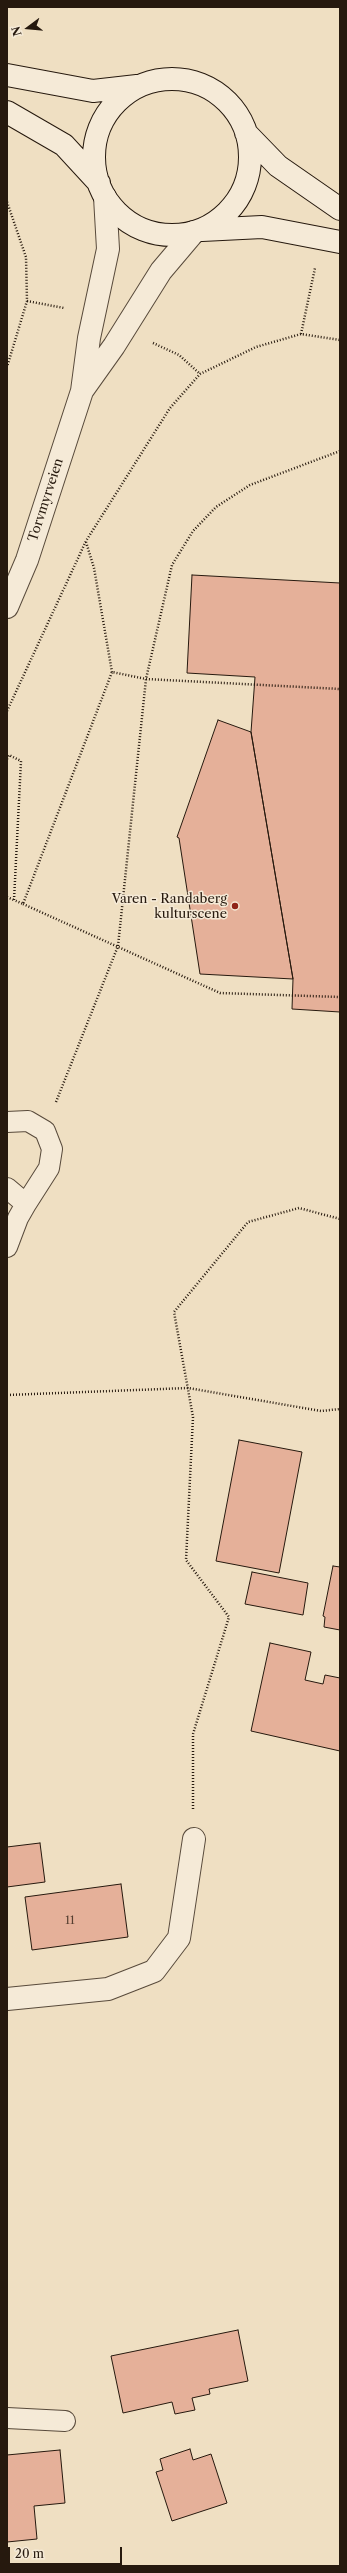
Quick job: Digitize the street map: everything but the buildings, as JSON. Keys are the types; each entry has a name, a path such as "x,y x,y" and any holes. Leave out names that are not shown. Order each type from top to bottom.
{"main road":[{"path":"7,75 93,91 139,86 171,79 191,81 210,89 226,101 239,117 246,133 250,156 247,180 237,201 221,218 198,231 161,272 114,346 82,391"},
{"path":"82,391 89,338 108,250 102,190 94,155 100,127 115,103 139,86"},
{"path":"7,112 64,145 102,190 122,217 144,230 169,235 198,231 262,227 340,242"},
{"path":"246,133 278,166 340,209"},
{"name":"Torvmyrveien","path":"7,607 27,560 82,391"},
{"path":"7,1999 108,1989 154,1971 179,1938 194,1839"}],"lane":[{"path":"7,1122 28,1121 45,1131 52,1149 49,1168 18,1218 7,1247"},
{"path":"7,1188 26,1204"},
{"path":"7,2418 65,2421"}],"path":[{"path":"7,202 26,257 27,302 7,367"},
{"path":"300,334 316,263"},
{"path":"27,302 66,308"},
{"path":"7,711 86,541 170,408 200,374 256,347 300,334 340,340"},
{"path":"149,341 179,355 200,374"},
{"path":"45,1131 118,946 146,679 172,565 193,531 216,507 250,485 340,451"},
{"path":"23,904 112,672 94,568 86,541"},
{"path":"112,672 146,679 340,689"},
{"path":"7,759 9,754 21,761 14,900"},
{"path":"7,897 220,993 340,997"},
{"path":"194,1839 193,1734 229,1617 186,1560 193,1417 174,1312 248,1222 299,1208 340,1219"},
{"path":"7,1395 188,1388 321,1411 340,1409"}],"place":[{"name":"Varen - Randaberg kulturscene","path":"235,906"}]}
